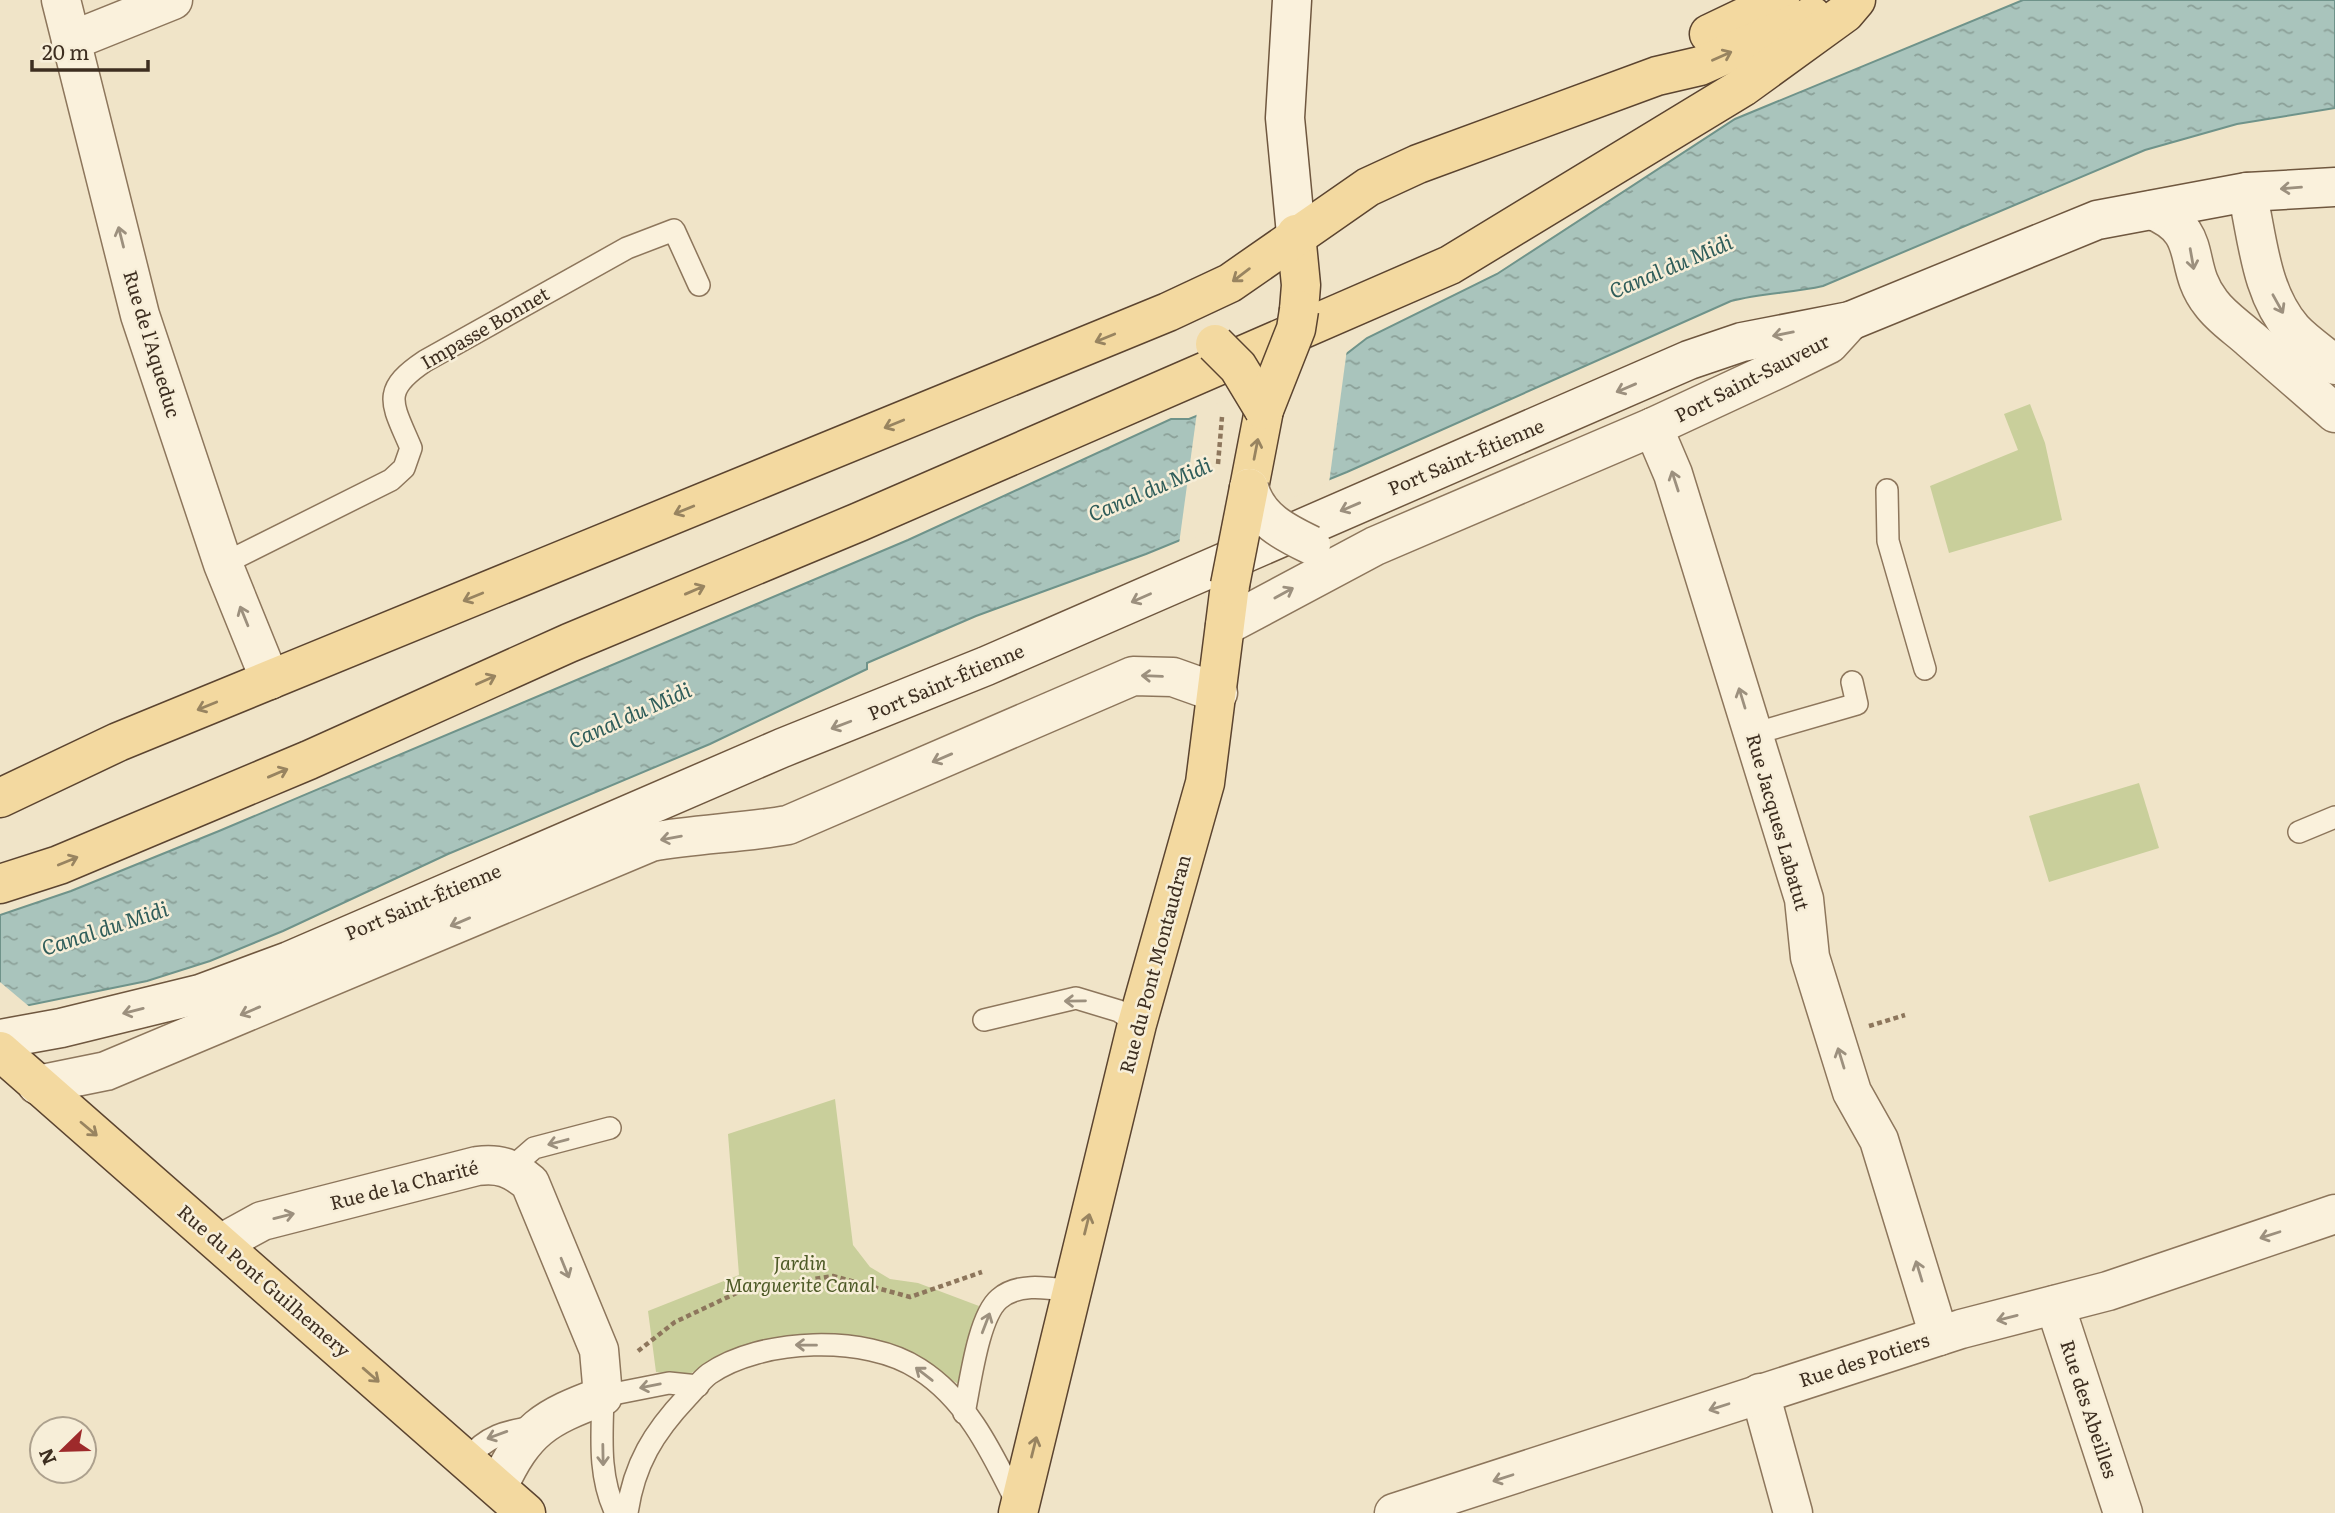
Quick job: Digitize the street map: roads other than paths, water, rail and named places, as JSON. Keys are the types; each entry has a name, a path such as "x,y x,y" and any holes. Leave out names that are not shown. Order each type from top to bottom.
{"main road":[{"path":"1657,76 1687,44 1780,0"},
{"path":"0,798 55,769 1168,312 1230,283 1296,234 1368,187 1418,164 1657,76 1700,66 1849,0"},
{"path":"2,884 83,855 309,760 569,643 859,522 1450,265 1742,86 1845,13 1856,0"},
{"name":"Rue du Pont Montaudran","path":"1019,1510 1137,1024 1205,783 1230,585 1264,410 1296,329 1301,285 1296,234"},
{"path":"1168,312 1215,344 1238,367 1264,410"},
{"name":"Rue du Pont Guilhemery","path":"0,1051 18,1088 222,1243 526,1513"}],"street":[{"name":"Rue de l'Aqueduc","path":"61,0 140,315 223,564 270,680"},
{"path":"71,41 173,0"},
{"path":"1292,0 1285,118 1296,234"},
{"name":"Port Saint-Sauveur","path":"1225,626 1376,546 1653,427 1829,344 1850,321 2096,220 2246,192 2335,187"},
{"path":"2246,192 2262,270 2275,303 2293,330 2335,365"},
{"path":"2152,210 2172,218 2184,231 2196,281 2212,305 2335,413"},
{"name":"Port Saint-Étienne","path":"0,1039 61,1028 200,994 289,961 782,748 986,666 1689,360 1742,342 1850,321"},
{"name":"Rue Jacques Labatut","path":"1653,427 1673,474 1804,899 1810,957 1852,1092 1879,1140 1939,1336"},
{"name":"Port Saint-Sauveur","path":"1249,488 1263,514 1282,530 1311,545 1349,551 1376,546"},
{"name":"Port Saint-Étienne","path":"18,1088 106,1071 651,842 685,836 738,834 788,825 1133,676 1174,677 1218,693"},
{"name":"Rue de la Charité","path":"222,1243 262,1221 477,1166 493,1164 511,1168"},
{"path":"498,1487 512,1458 536,1427 602,1388 598,1350 540,1205 530,1183 511,1168"},
{"name":"Rue des Potiers","path":"1416,1510 1760,1393 1939,1336 2146,1279 2335,1214"},
{"name":"Rue des Abeilles","path":"2055,1305 2123,1513"},
{"path":"1760,1393 1793,1513"}],"lane":[{"name":"Impasse Bonnet","path":"223,564 391,480 404,468 411,448 394,409 394,387 405,374 425,360 627,248 674,230 699,285"},
{"path":"1887,490 1888,541 1925,669"},
{"path":"1753,734 1857,704 1852,682"},
{"path":"2299,832 2335,817"},
{"path":"984,1020 1076,998 1119,1011 1137,1024"},
{"path":"511,1168 534,1148 610,1128"},
{"path":"964,1413 985,1320 999,1299 1018,1290 1041,1287 1072,1291"},
{"path":"628,1513 630,1492 646,1447 709,1374 750,1356 794,1345 874,1349 919,1368 951,1396 981,1432 1019,1510"},
{"path":"616,1513 608,1496 602,1463 602,1388 669,1383 698,1386"},
{"path":"468,1459 486,1439 510,1431 536,1427"}],"water":[{"name":"Canal du Midi","path":"2023,0 2335,0 2335,108 2237,124 2145,150 1823,286 1731,301 1347,472 1146,554 976,616 867,663 867,669 710,744 448,854 283,931 210,961 147,981 0,1011 0,915 71,891 219,831 908,540 1171,419 1189,419 1341,358 1367,338 1497,274 1735,119"}],"park label":[{"name":"Jardin Marguerite Canal","path":"800,1274"}]}
